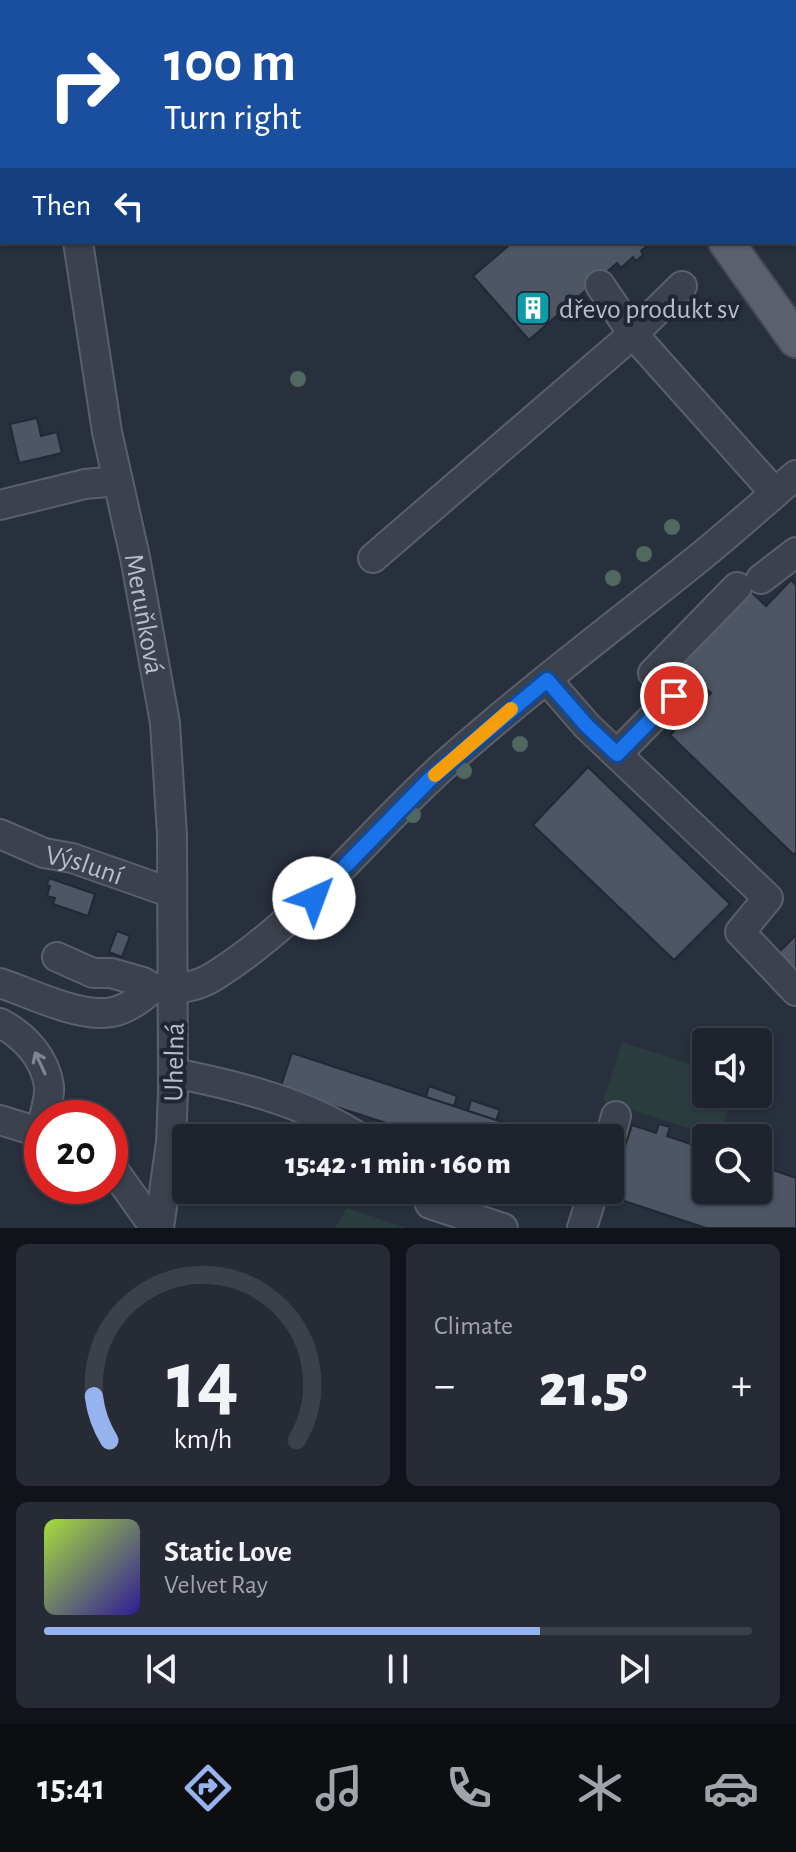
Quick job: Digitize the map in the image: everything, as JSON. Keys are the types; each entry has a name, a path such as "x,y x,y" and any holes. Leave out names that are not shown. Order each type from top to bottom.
{"main road":[{"path":"727,244 796,340"}],"street":[{"name":"Meruňková","path":"78,244 107,432 165,723 171,792 172,893 163,989"},
{"path":"0,983 75,1008 104,1014 163,989 191,987 216,975 299,911 430,779 785,484 633,334 600,285"},
{"path":"373,558 633,334 682,286"},
{"path":"0,505 85,484 118,481"},
{"path":"617,754 674,696 653,673 749,583 796,552"},
{"path":"547,680 587,726 768,898 740,932 796,991"},
{"name":"Výsluní","path":"0,834 44,853 72,858 172,893"},
{"path":"57,957 93,973 111,973 163,989"},
{"name":"Uhelná","path":"157,1228 171,1142 174,1073 163,989"},
{"path":"0,1023 39,1056 50,1088 48,1100"},
{"path":"174,1073 277,1099 338,1124"},
{"path":"0,1120 24,1127"},
{"path":"128,1189 157,1228"},
{"path":"430,1204 503,1228"},
{"path":"582,1228 590,1204"}],"shaded area":[{"path":"622,1042 692,1064 692,1108 729,1108 723,1124 692,1124 692,1129 603,1101"},
{"path":"347,1208 407,1228 335,1228"}],"building":[{"name":"dřevo produkt sv","path":"511,244 649,244 636,261 633,257 621,268 617,263 529,340 473,276"},
{"path":"37,418 41,436 57,432 62,453 19,463 10,424"},
{"path":"791,580 796,585 794,855 670,735 711,693 677,660 747,588 766,606"},
{"path":"588,767 730,904 674,960 533,825"},
{"path":"49,878 95,894 88,916 53,904 55,898 47,896"},
{"path":"117,931 130,936 122,957 109,952"},
{"path":"796,935 796,970 778,953"},
{"path":"292,1053 509,1124 389,1124 280,1089"},
{"path":"429,1086 457,1096 454,1106 426,1097"},
{"path":"471,1100 500,1110 496,1120 468,1111"},
{"path":"659,1124 670,1127 667,1136 692,1144 692,1204 772,1204 772,1170 796,1178 796,1228 706,1228 624,1201 624,1150 632,1125 656,1133"}],"slow traffic":[{"path":"435,775 511,709"}],"place":[{"name":"dřevo produkt sv","path":"533,308"}],"route":[{"path":"314,898 430,779 547,680 587,726 617,754 674,696"}]}
